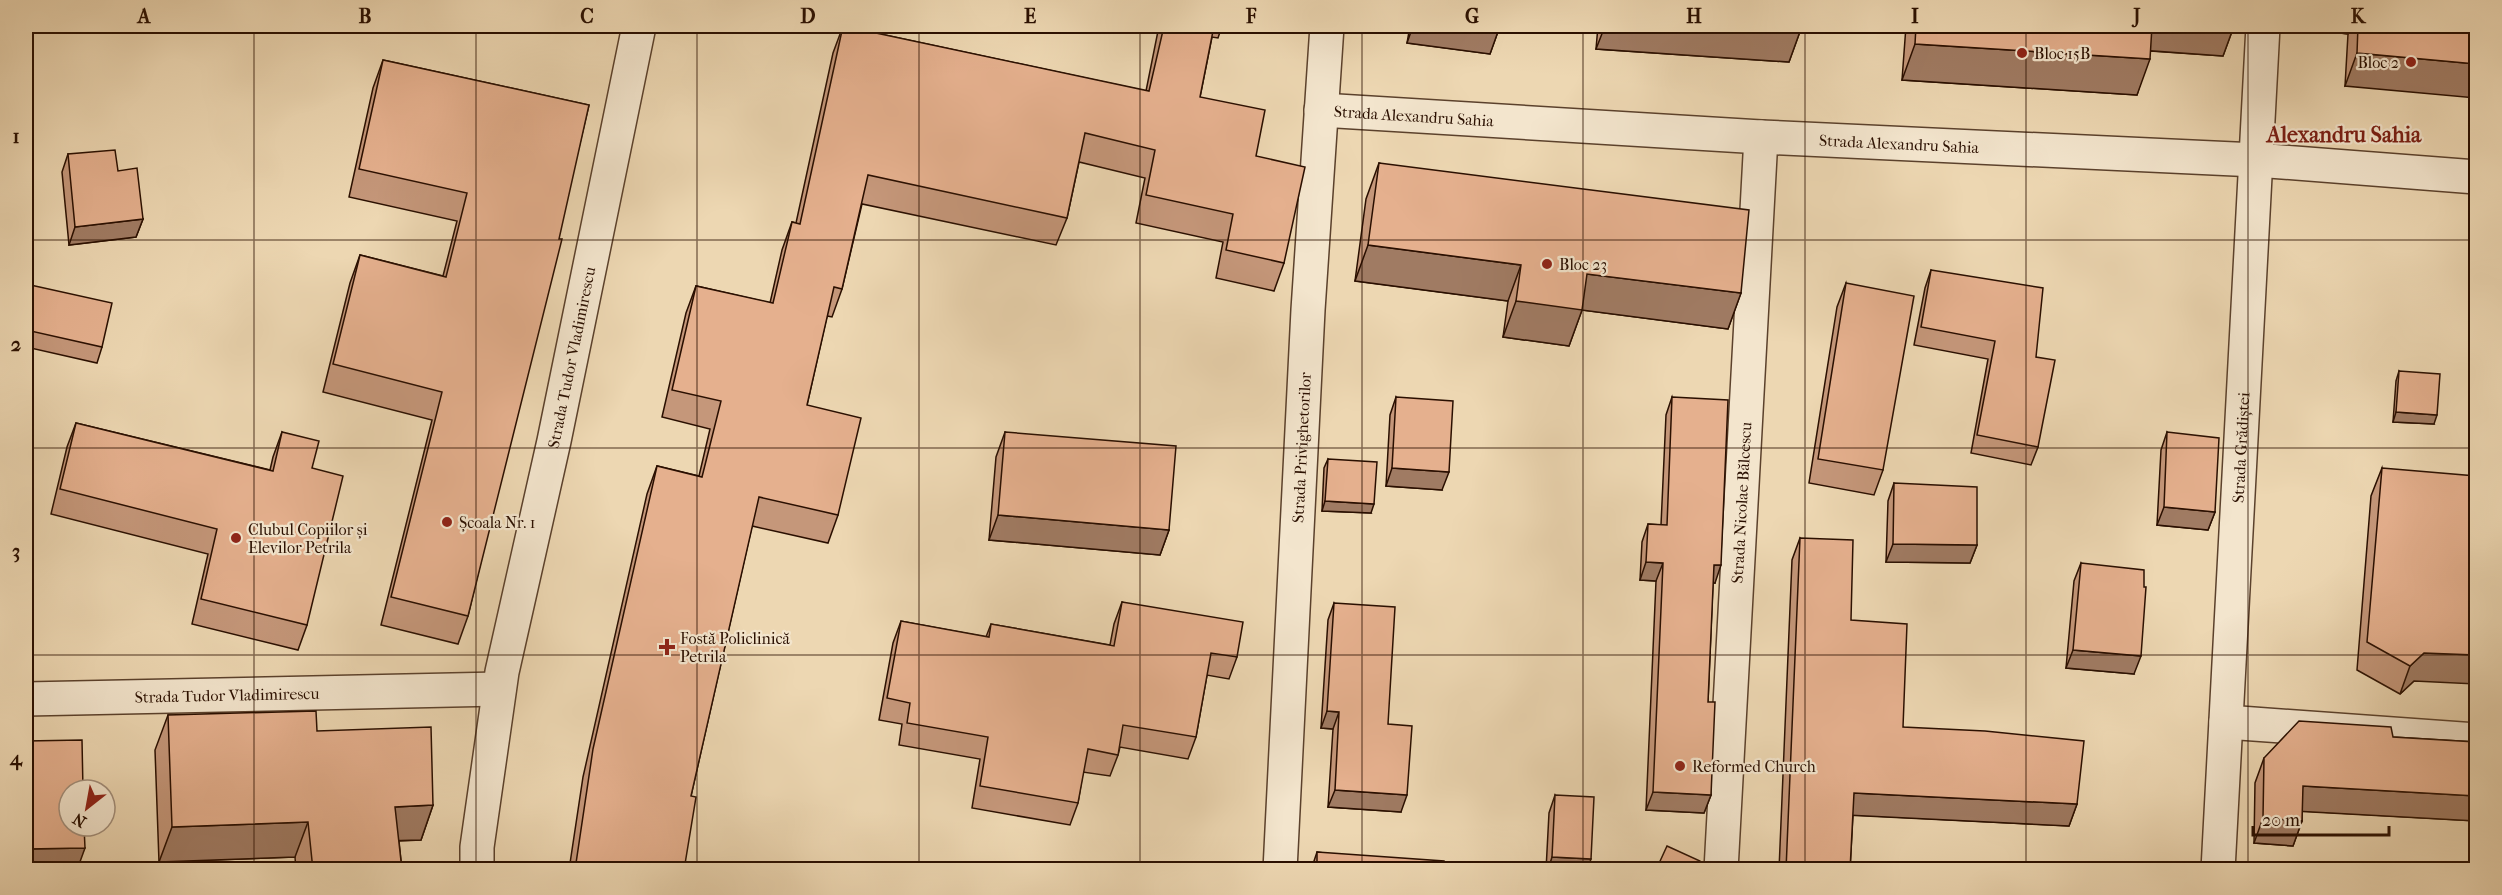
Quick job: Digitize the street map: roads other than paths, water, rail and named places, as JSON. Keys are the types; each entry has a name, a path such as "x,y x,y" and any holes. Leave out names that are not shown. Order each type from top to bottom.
{"street":[{"name":"Strada Tudor Vladimirescu","path":"477,870 477,848 499,689 554,441 639,26"},
{"name":"Strada Privighetorilor","path":"1280,870 1308,310 1327,26"},
{"name":"Strada Grădiștei","path":"2218,870 2263,26"},
{"name":"Strada Alexandru Sahia","path":"1321,110 1761,136 2256,160 2476,177"},
{"name":"Strada Nicolae Bălcescu","path":"1721,870 1761,136"},
{"name":"Strada Tudor Vladimirescu","path":"26,699 499,689"},
{"path":"2226,722 2476,740"}],"place":[{"name":"Bloc 15B","path":"2022,53"},
{"name":"Bloc 2","path":"2411,62"},
{"name":"Bloc 23","path":"1547,264"},
{"name":"Școala Nr. 1","path":"447,522"},
{"name":"Clubul Copiilor și Elevilor Petrila","path":"236,538"},
{"name":"Fostă Policlinică Petrila","path":"667,647"},
{"name":"Reformed Church","path":"1680,766"}],"district":[{"name":"Alexandru Sahia","path":"2344,135"}]}
